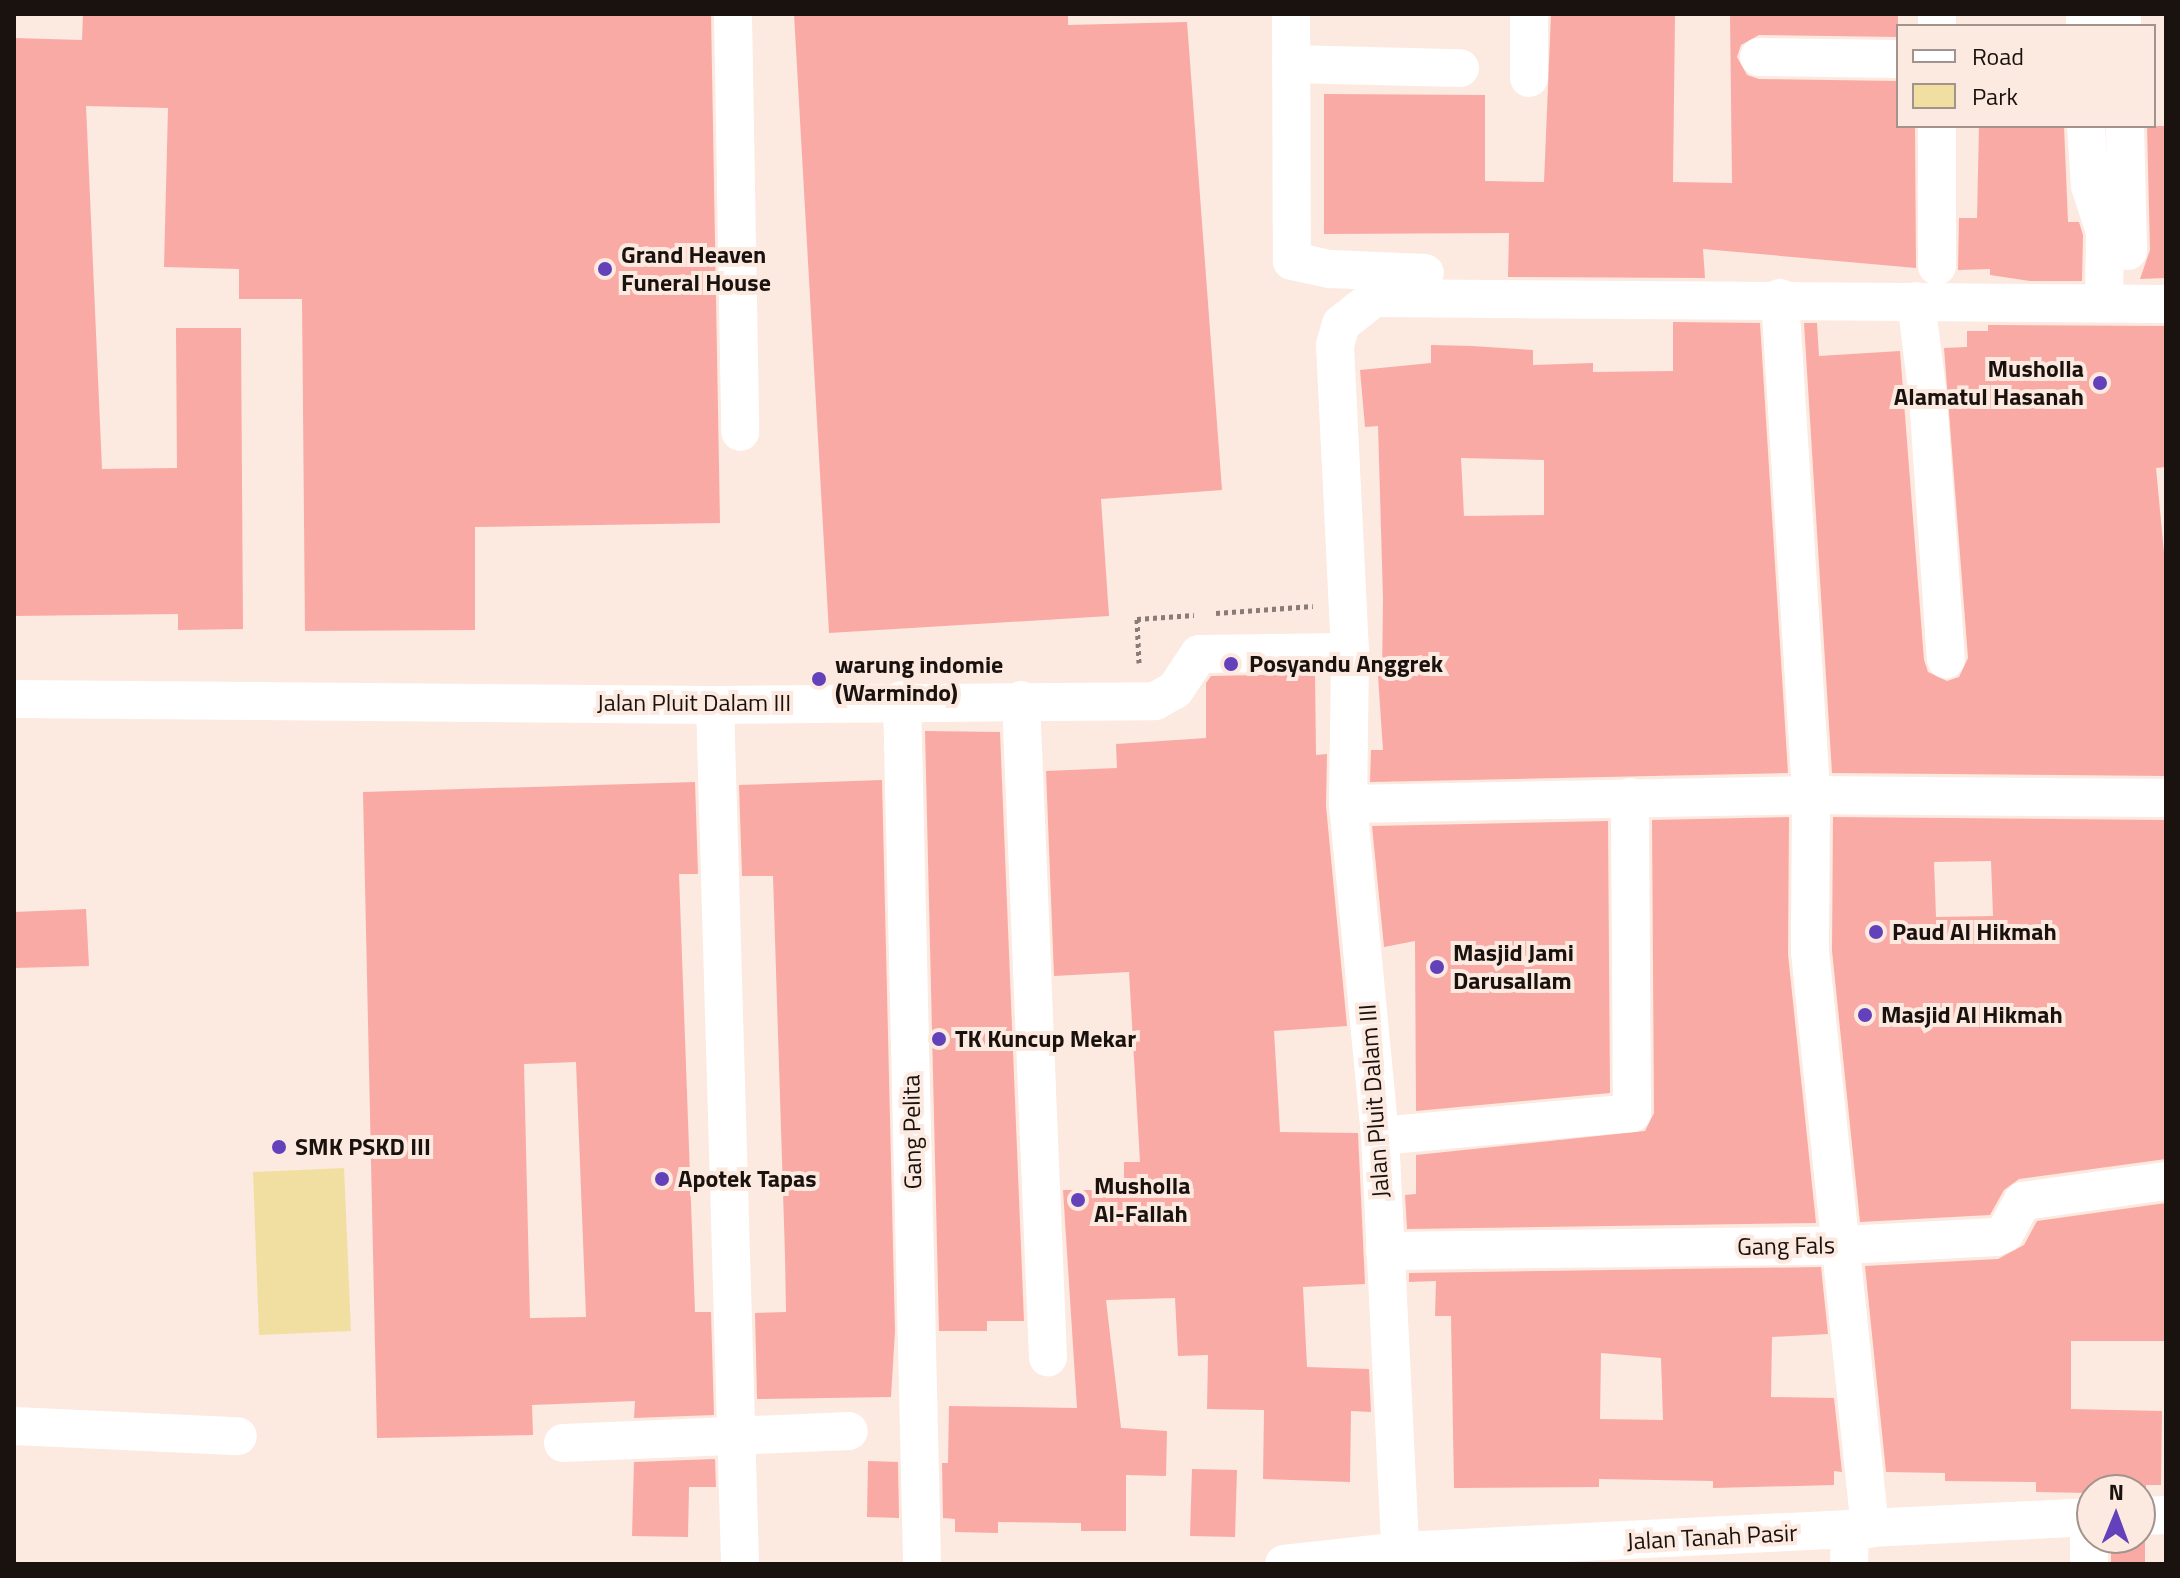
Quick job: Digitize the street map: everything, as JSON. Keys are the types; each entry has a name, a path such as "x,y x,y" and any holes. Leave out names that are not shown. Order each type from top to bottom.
{"street":[{"path":"733,14 740,432"},
{"path":"1291,14 1292,261 1331,269 1445,274"},
{"path":"1529,14 1529,78"},
{"path":"1759,57 1896,59"},
{"path":"1291,64 1460,68"},
{"path":"1937,128 1937,266"},
{"path":"2086,128 2090,186 2105,232 2116,291"},
{"path":"2116,291 2125,128"},
{"path":"1857,1541 1844,1245 1810,952 1811,795 1780,298 1916,301 2116,291 2166,304"},
{"name":"Jalan Pluit Dalam III","path":"1402,1558 1380,1136 1348,804 1350,652 1335,345 1341,324 1374,298 1780,298"},
{"path":"1916,301 1928,397 1946,659"},
{"name":"Jalan Pluit Dalam III","path":"14,699 715,705 902,700 1155,701 1175,690 1199,654 1350,652"},
{"name":"Gang Pelita","path":"902,700 922,1564"},
{"path":"1021,700 1048,1357"},
{"path":"715,705 740,1564"},
{"path":"1348,804 1811,795 2166,798"},
{"path":"1380,1136 1632,1113 1630,797"},
{"name":"Gang Fals","path":"1385,1251 1844,1245 1996,1237 2005,1233 2023,1201 2100,1186 2166,1181"},
{"path":"14,1426 238,1436"},
{"path":"563,1443 849,1431"},
{"name":"Jalan Tanah Pasir","path":"1284,1564 1857,1541 2076,1519"}],"green space":[{"path":"344,1168 351,1331 259,1335 253,1172"}],"building":[{"path":"83,14 711,14 720,523 475,527 475,630 305,631 302,299 239,299 239,269 164,267 168,108 86,106 102,469 177,468 176,328 241,328 243,629 178,630 178,614 14,616 14,38 82,40"},
{"path":"794,14 1068,14 1068,25 1187,22 1222,490 1101,499 1109,616 829,633"},
{"path":"1551,14 1675,14 1673,182 1732,183 1730,14 1898,14 1896,37 1759,35 1741,45 1737,57 1747,75 1759,79 1896,81 1896,128 1915,128 1916,268 1703,249 1705,278 1508,277 1509,233 1324,234 1324,94 1485,95 1485,181 1544,182"},
{"path":"2166,126 2166,278 2140,279 2150,250 2147,128"},
{"path":"1979,128 2064,128 2068,222 2079,222 2083,235 2082,281 2030,281 1990,275 1990,269 1958,270 1959,218 1977,218"},
{"path":"1673,322 1760,323 1788,773 1370,782 1371,750 1383,750 1378,676 1382,676 1383,598 1378,426 1365,427 1360,370 1431,363 1431,345 1533,350 1533,365 1593,363 1593,372 1673,371","holes":["1461,458 1544,460 1544,515 1464,516"]},
{"path":"1804,323 1817,323 1819,356 1900,351 1924,660 1928,672 1947,681 1959,677 1968,658 1944,348 1967,347 1967,331 1988,331 1988,325 2166,326 2166,467 2156,468 2166,574 2166,776 1832,773"},
{"path":"1315,674 1316,755 1327,754 1326,806 1347,1026 1274,1031 1280,1132 1358,1133 1365,1284 1303,1287 1307,1367 1369,1369 1371,1412 1351,1411 1350,1482 1263,1479 1264,1410 1207,1409 1208,1355 1178,1356 1175,1298 1106,1300 1121,1428 1167,1431 1166,1476 1126,1475 1126,1531 1081,1531 1081,1523 998,1522 998,1533 955,1532 955,1519 943,1518 942,1463 948,1463 949,1406 1077,1408 1063,1190 1124,1190 1124,1162 1140,1162 1129,972 1054,976 1046,771 1117,768 1116,744 1206,738 1206,683 1211,676"},
{"path":"925,731 1000,732 1024,1321 987,1321 987,1331 939,1331"},
{"path":"882,780 895,1331 891,1397 757,1399 755,1313 786,1312 785,1255 773,876 742,876 739,785"},
{"path":"695,782 698,874 679,874 695,1312 711,1312 714,1415 634,1418 635,1401 532,1405 533,1435 377,1438 363,792","holes":["576,1062 586,1317 530,1318 524,1064"]},
{"path":"1789,817 1788,954 1816,1223 1407,1229 1405,1195 1416,1194 1416,1155 1645,1131 1654,1113 1652,820"},
{"path":"1833,817 2166,820 2166,1159 2019,1179 2004,1190 1990,1215 1860,1222 1832,951","holes":["1991,861 1993,916 1936,917 1934,862"]},
{"path":"1608,821 1610,1093 1416,1111 1415,941 1384,947 1372,826"},
{"path":"86,909 89,966 14,968 14,912"},
{"path":"2166,1203 2166,1341 2071,1341 2071,1409 2162,1411 2161,1485 2156,1485 2156,1474 2076,1474 2076,1493 2036,1492 2036,1482 1945,1481 1945,1473 1886,1472 1865,1266 1998,1259 2024,1245 2037,1221"},
{"path":"1821,1267 1828,1334 1772,1337 1771,1397 1834,1398 1842,1472 1834,1471 1834,1485 1713,1488 1713,1481 1599,1479 1599,1487 1454,1488 1451,1316 1435,1316 1436,1281 1409,1282 1409,1273","holes":["1601,1353 1661,1358 1663,1420 1600,1419"]},
{"path":"715,1459 716,1487 689,1487 688,1537 632,1536 634,1462"},
{"path":"868,1461 898,1462 899,1518 867,1517"},
{"path":"1192,1469 1237,1470 1235,1537 1190,1536"},
{"path":"2111,1554 2145,1554 2145,1564 2111,1564"}],"place":[{"name":"Grand Heaven Funeral House","path":"605,269"},
{"name":"Musholla Alamatul Hasanah","path":"2100,383"},
{"name":"Posyandu Anggrek","path":"1231,664"},
{"name":"warung indomie (Warmindo)","path":"819,679"},
{"name":"Paud Al Hikmah","path":"1876,932"},
{"name":"Masjid Jami Darusallam","path":"1437,967"},
{"name":"Masjid Al Hikmah","path":"1865,1015"},
{"name":"TK Kuncup Mekar","path":"939,1039"},
{"name":"SMK PSKD III","path":"279,1147"},
{"name":"Apotek Tapas","path":"662,1179"},
{"name":"Musholla Al-Fallah","path":"1078,1200"}]}
